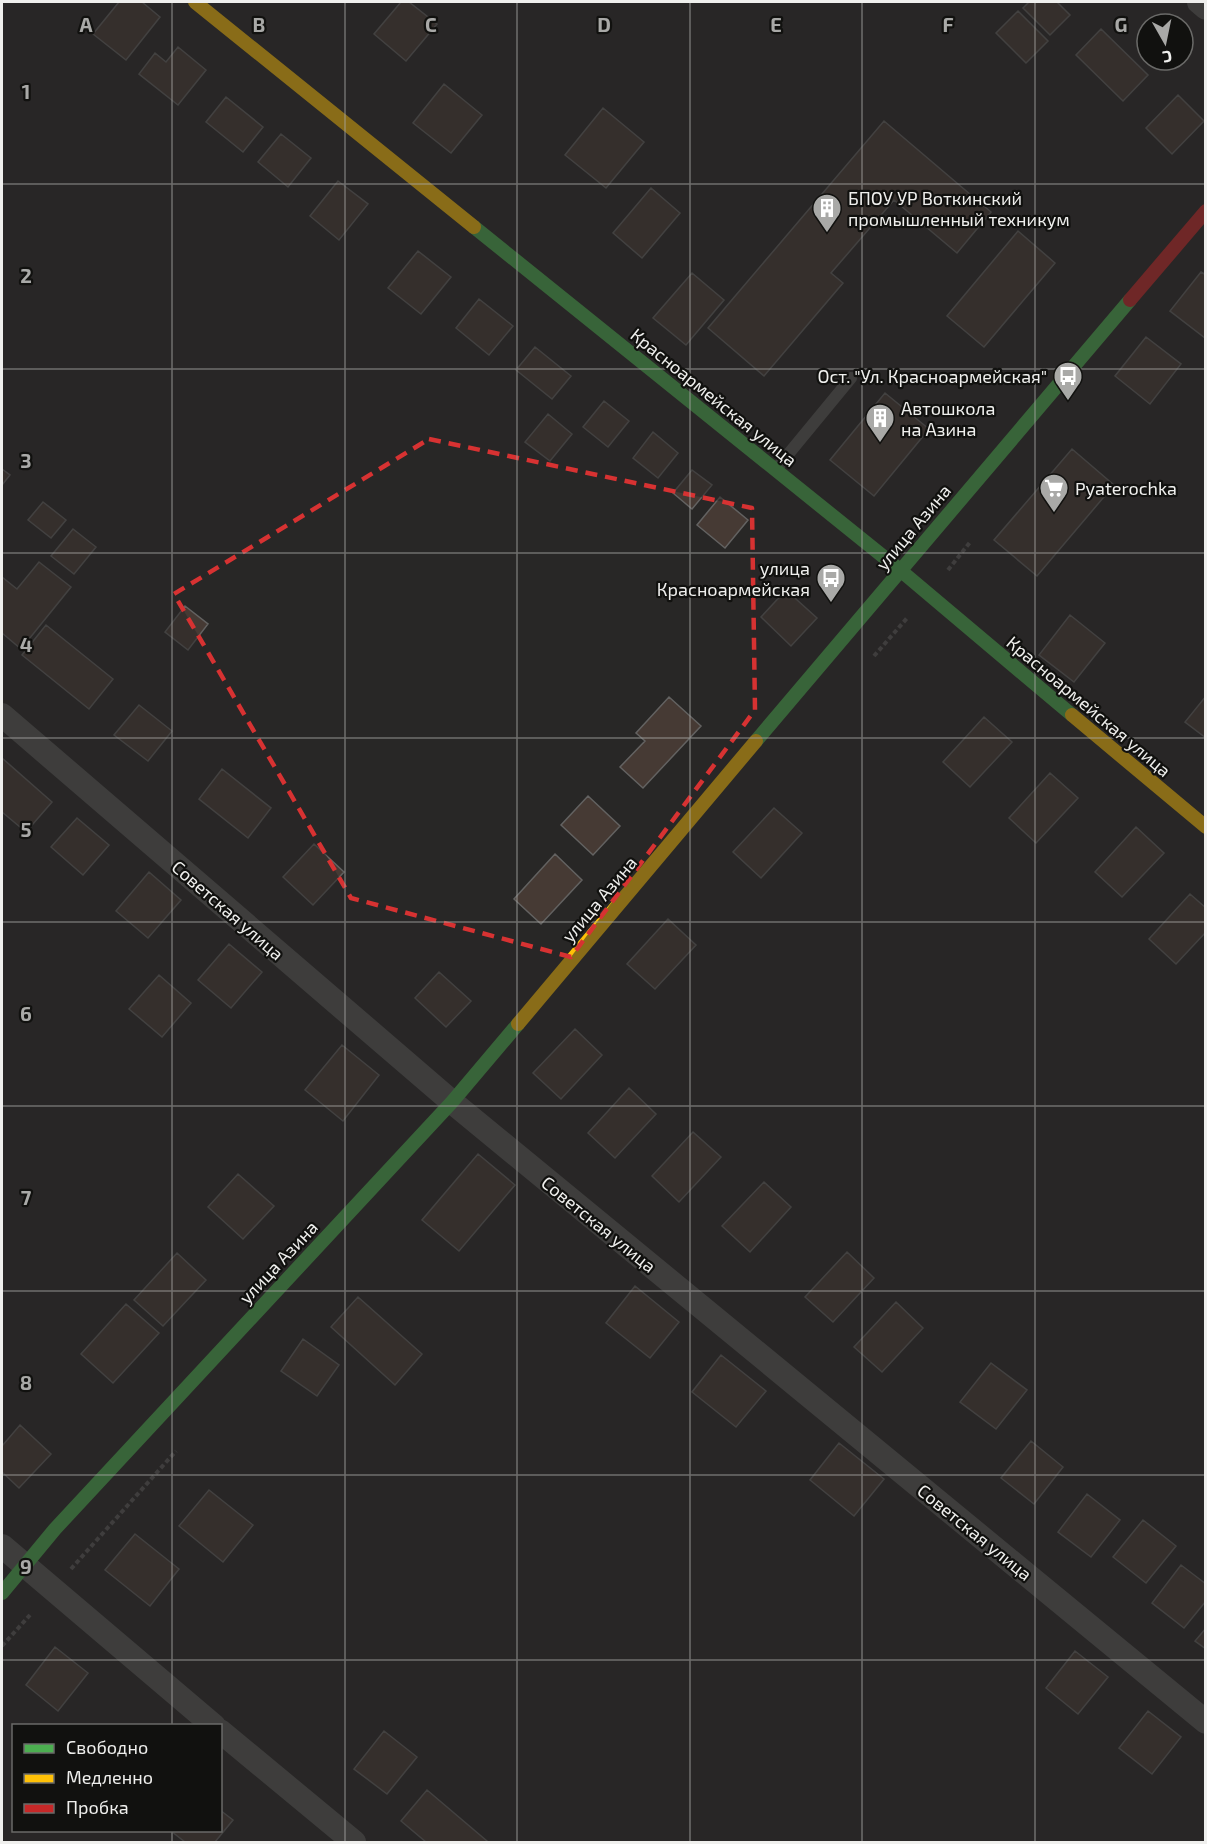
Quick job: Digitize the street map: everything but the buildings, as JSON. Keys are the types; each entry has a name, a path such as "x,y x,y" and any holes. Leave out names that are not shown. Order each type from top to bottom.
{"main road":[{"name":"Красноармейская улица","path":"195,2 900,570 1206,827"},
{"name":"улица Азина","path":"2,1593 55,1529 452,1102 1206,211"}],"street":[{"path":"1199,2 1206,8"},
{"name":"Советская улица","path":"2,715 452,1102 1206,1722"},
{"path":"2,1546 213,1724"},
{"path":"222,1733 354,1842"}],"lane":[{"path":"775,470 851,378"}],"highlighted area":[{"path":"429,439 752,508 755,710 571,957 351,898 174,594"}],"traffic: fast":[{"path":"474,227 900,570 1072,715"},
{"path":"756,741 1130,300"},
{"path":"2,1593 55,1529 452,1102 518,1024"}],"traffic: slow":[{"path":"195,2 474,227"},
{"path":"1072,715 1206,827"},
{"path":"518,1024 756,741"}],"traffic: jam":[{"path":"1130,300 1206,211"}],"place":[{"name":"БПОУ УР Воткинский промышленный техникум","path":"827,234"},
{"name":"Ост. \"Ул. Красноармейская\"","path":"1068,402"},
{"name":"Автошкола на Азина","path":"880,444"},
{"name":"Pyaterochka","path":"1054,514"},
{"name":"улица Красноармейская","path":"831,604"}]}
